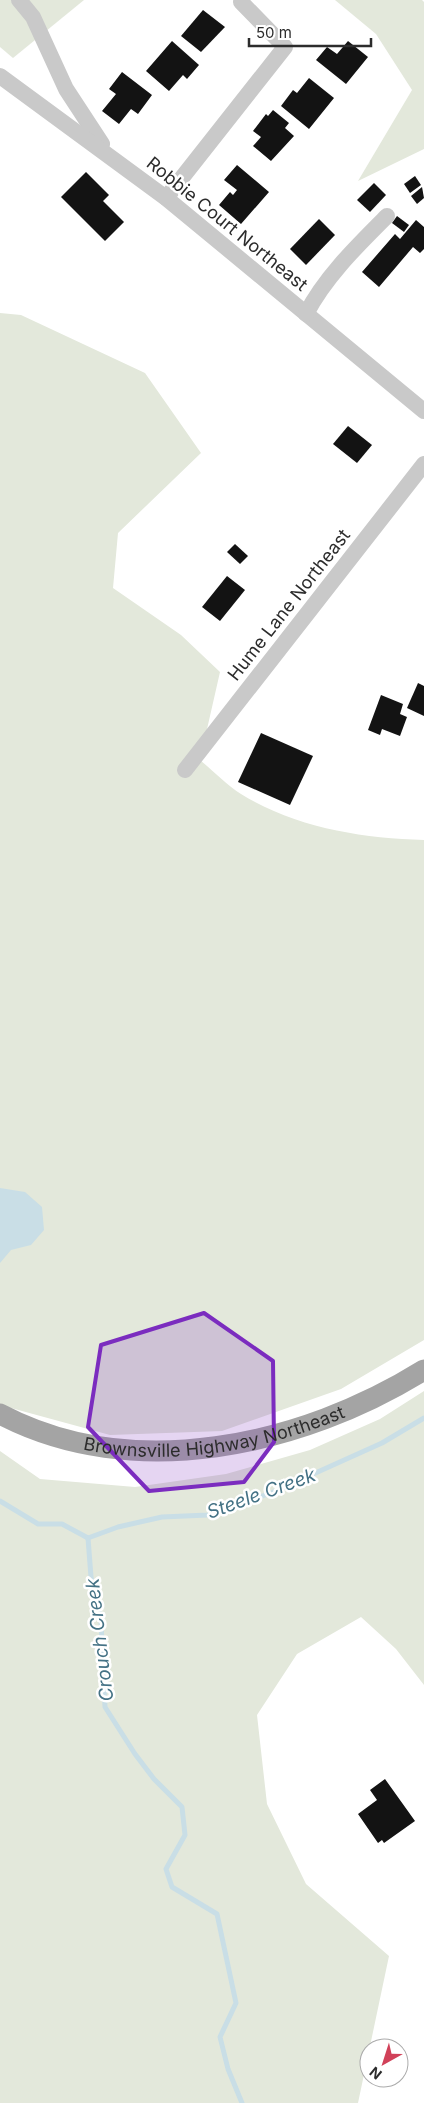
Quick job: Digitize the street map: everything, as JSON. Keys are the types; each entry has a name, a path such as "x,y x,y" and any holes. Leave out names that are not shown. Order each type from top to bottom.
{"main road":[{"name":"Brownsville Highway Northeast","path":"0,1414 49,1436 108,1448 139,1450 202,1448 263,1438 298,1428 364,1402 424,1370"}],"street":[{"path":"19,0 33,17 66,88 88,126 112,158"},
{"path":"166,198 285,47 240,2"},
{"name":"Robbie Court Northeast","path":"0,76 166,198 424,411"},
{"path":"306,314 313,300 362,240 387,216"},
{"name":"Hume Lane Northeast","path":"185,770 424,464"}],"highlighted area":[{"path":"204,1313 273,1361 274,1442 244,1482 149,1491 88,1427 101,1345"}],"shaded area":[{"path":"0,0 84,0 13,58 0,47"},
{"path":"335,0 422,0 424,2 424,149 358,181 412,90 376,34"},
{"path":"0,313 21,315 145,373 201,453 118,533 113,588 181,635 220,672 200,760 241,794 262,806 306,823 353,834 424,840 424,1340 341,1389 222,1431 110,1435 0,1405"},
{"path":"424,1391 424,1685 396,1649 361,1617 297,1654 257,1715 267,1804 306,1884 389,1956 372,2038 359,2038 359,2088 361,2088 358,2103 0,2103 0,1451 40,1479 135,1487 226,1474 310,1450 380,1419"}],"water":[{"path":"0,1188 25,1192 42,1207 44,1230 31,1245 11,1250 0,1263"}],"building":[{"path":"203,10 225,27 201,52 181,36"},
{"path":"172,41 199,65 187,79 183,75 169,91 146,71"},
{"path":"348,41 368,57 346,84 316,60 327,47 337,54"},
{"path":"122,72 152,95 138,114 131,109 119,124 102,111 116,94 109,89"},
{"path":"309,78 334,98 309,129 281,106 293,90 297,93"},
{"path":"273,110 289,123 285,128 294,136 271,161 253,146 261,137 253,131 266,114 268,116"},
{"path":"237,165 269,192 241,224 219,205 230,192 233,195 237,190 224,180"},
{"path":"86,172 109,195 103,201 124,222 105,241 61,197"},
{"path":"415,176 421,185 410,193 404,184"},
{"path":"374,183 386,195 370,212 357,200"},
{"path":"422,187 424,198 417,204 411,196"},
{"path":"397,216 409,225 404,232 392,223"},
{"path":"319,219 335,235 306,265 290,249"},
{"path":"416,220 424,227 424,249 420,253 413,247 379,287 362,272 395,234 400,239"},
{"path":"348,426 372,445 357,463 333,444"},
{"path":"235,544 248,556 240,564 227,552"},
{"path":"227,576 245,590 220,621 202,607"},
{"path":"418,683 424,686 424,716 407,708"},
{"path":"381,695 403,704 400,714 407,717 400,736 382,729 380,735 368,730"},
{"path":"261,733 313,756 290,805 238,782"},
{"path":"385,1779 415,1821 384,1843 382,1840 378,1843 358,1814 377,1800 370,1790"}],"waterway":[{"name":"Steele Creek","path":"88,1538 118,1527 162,1517 208,1515 271,1493 382,1443 424,1418"},
{"name":"Crouch Creek","path":"0,1501 38,1524 62,1524 88,1538"},
{"name":"Crouch Creek","path":"88,1538 91,1577 101,1622 105,1707 135,1754 154,1779 182,1807 185,1835 166,1869 172,1887 217,1914 236,2003 220,2037 228,2069 242,2103"}]}
